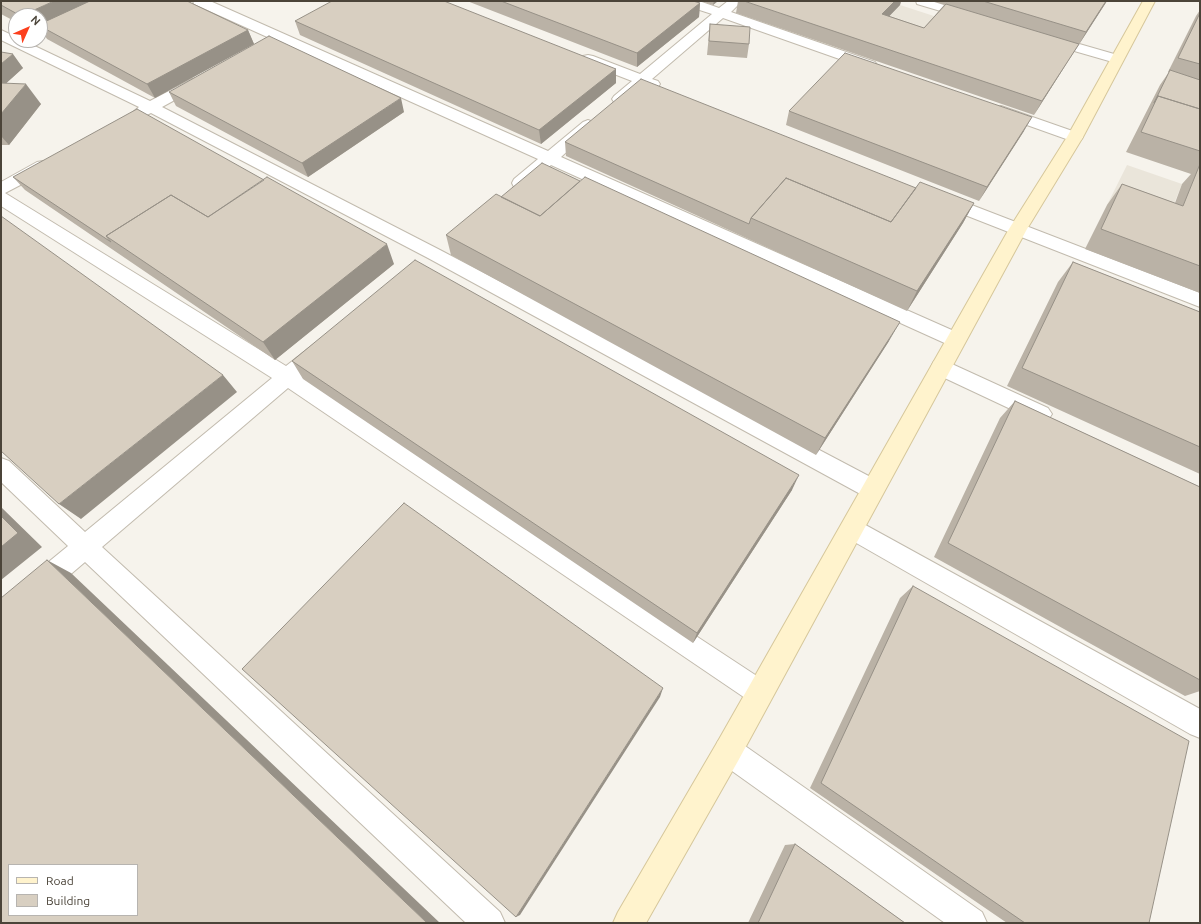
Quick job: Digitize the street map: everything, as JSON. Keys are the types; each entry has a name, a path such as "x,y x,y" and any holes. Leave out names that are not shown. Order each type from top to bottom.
{"street":[{"path":"48,30 111,1"},
{"path":"199,1 956,340"},
{"path":"686,1 880,68"},
{"path":"507,193 736,1"},
{"path":"922,1 982,19"},
{"path":"629,923 728,751 852,529 872,489 1018,230 1075,137 1116,59 1149,1"},
{"path":"1034,35 1116,59"},
{"path":"35,48 434,254 872,489"},
{"path":"576,54 664,89"},
{"path":"127,120 209,75"},
{"path":"985,105 1075,137"},
{"path":"1,189 54,160"},
{"path":"930,194 1018,230 1200,300"},
{"path":"1,198 287,377 760,693"},
{"path":"1,617 336,336"},
{"path":"941,367 1056,421"},
{"path":"1,468 489,923"},
{"path":"852,529 1200,724"},
{"path":"728,751 971,923"}],"shaded area":[{"path":"900,5 940,18 919,42 878,28"},
{"path":"1127,165 1182,184 1165,226 1107,205"}],"building":[{"path":"1,1 54,1 39,8 8,9 1,5"},
{"path":"90,1 187,1 248,30 147,84 48,30 48,20"},
{"path":"332,1 444,1 616,69 539,130 295,21"},
{"path":"501,1 693,1 700,3 637,53"},
{"path":"744,1 895,1 882,14 924,28 946,4 1079,44 1042,101"},
{"path":"983,1 1106,1 1086,32"},
{"path":"1200,13 1200,64 1178,58"},
{"path":"710,24 750,27 749,44 709,41"},
{"path":"269,36 401,98 302,163 169,92"},
{"path":"1,52 13,54 1,64"},
{"path":"845,53 1032,117 987,187 789,111"},
{"path":"1170,70 1200,80 1200,109 1158,96 1154,103"},
{"path":"641,79 916,188 891,222 786,178 751,218 749,224 565,142"},
{"path":"1,83 26,84 1,114"},
{"path":"1158,96 1200,109 1200,151 1141,132"},
{"path":"137,109 264,180 208,217 171,195 106,236 111,242 13,177"},
{"path":"542,163 580,181 540,216 501,197"},
{"path":"1200,164 1200,266 1101,229 1122,184 1183,206"},
{"path":"267,177 387,244 263,342 106,236 171,195 208,217"},
{"path":"585,177 900,322 825,438 446,235 496,194 540,216"},
{"path":"786,178 891,222 920,182 974,203 917,291 751,218"},
{"path":"1,216 223,375 59,504 1,451"},
{"path":"415,260 799,475 697,633 292,361"},
{"path":"1073,262 1200,312 1200,447 1022,368"},
{"path":"1015,401 1200,487 1200,680 948,543"},
{"path":"404,503 663,688 516,917 242,669"},
{"path":"1,516 18,533 1,547"},
{"path":"47,560 427,923 1,923 1,598"},
{"path":"913,586 1189,741 1149,923 1025,923 821,783"},
{"path":"795,844 905,923 758,923"}]}
